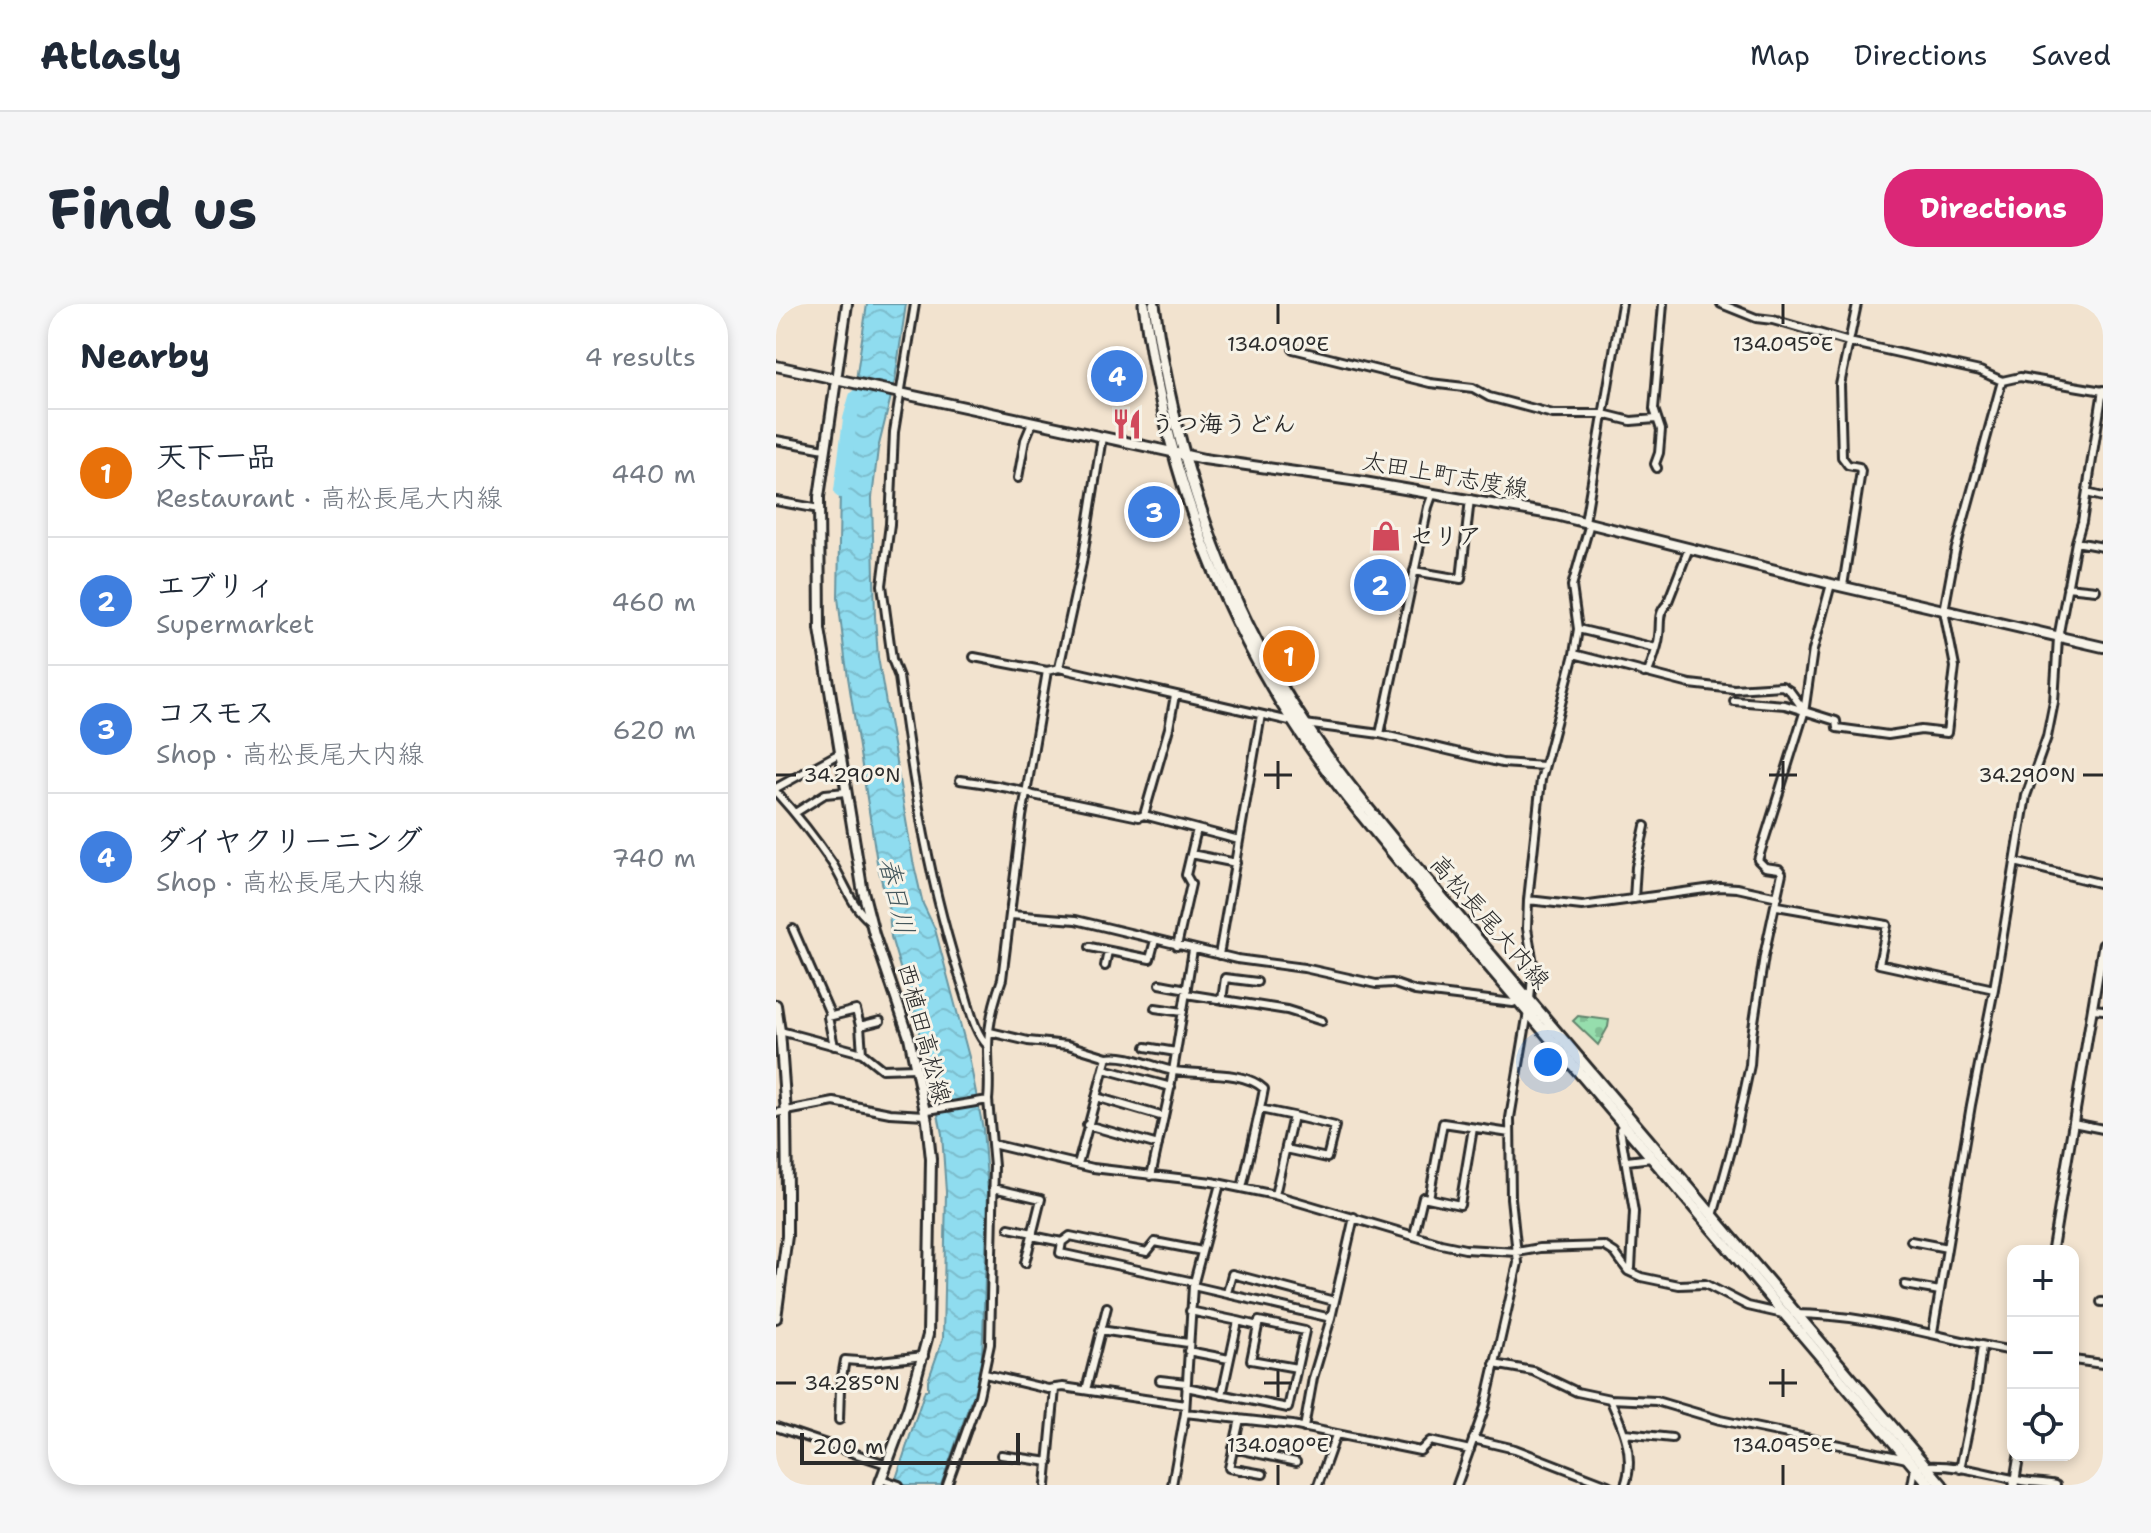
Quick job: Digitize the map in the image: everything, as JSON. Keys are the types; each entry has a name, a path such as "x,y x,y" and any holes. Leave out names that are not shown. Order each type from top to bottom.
{"main road":[{"name":"西植田高松線","path":"847,304 840,382 825,449 819,509 820,629 862,887 870,921 909,1037 931,1159 928,1335 908,1408 880,1482"},
{"name":"高松長尾大内線","path":"1144,304 1171,452 1202,542 1243,634 1292,721 1342,792 1530,1000 1713,1215 1796,1314 1930,1485"},
{"name":"高松長尾大内線","path":"1154,304 1182,454 1211,540 1251,630 1305,724 1391,844 1528,1012 1783,1314 1916,1464 1942,1485"},
{"name":"太田上町志度線","path":"776,366 1171,452 1470,499 1587,523 2103,647"},
{"path":"776,1005 787,1236 776,1318"}],"street":[{"path":"915,304 891,460 890,524 882,585 919,817 949,949 977,1029 988,1046"},
{"path":"1457,1485 1485,1407 1517,1273 1511,1198 1510,1118 1530,1000 1533,964 1527,928 1528,900 1537,807 1544,766 1574,654 1578,629 1572,586 1587,523 1622,304"},
{"path":"1657,468 1655,464 1661,430 1654,409 1663,304"},
{"path":"1721,304 1756,318 1980,371 2002,381 2020,377 2103,391 2087,493 2058,638 2054,702 2047,737 2026,796 1933,1332"},
{"path":"1843,586 1861,471 1859,467 1844,462 1842,457 1840,385 1857,304"},
{"path":"1293,349 1430,383 1473,388 1489,397 1553,414 1603,414 1631,421 1656,419"},
{"path":"1734,701 1803,709 1836,721 1837,728 1888,735 1921,730 1947,733 1955,667 1944,611 1955,552 2002,381"},
{"path":"1018,478 1025,440 1033,421"},
{"path":"1059,668 1082,563 1102,437"},
{"path":"776,440 825,449"},
{"path":"1380,734 1433,493"},
{"path":"2087,493 2103,497"},
{"path":"1414,571 1461,579 1470,499"},
{"path":"776,501 819,509"},
{"path":"2076,542 2103,547"},
{"path":"1643,673 1649,670 1662,609 1667,604 1689,548"},
{"path":"1711,1227 1750,1065 1764,956 1777,906 1782,870 1765,867 1758,860 1803,709 1813,650 1831,584"},
{"path":"2067,587 2096,590"},
{"path":"1578,629 1656,648"},
{"path":"1574,654 1707,686 1734,689 1782,686 1790,691 1803,709"},
{"path":"974,657 1047,671 1059,668 1305,724 1380,734 1502,763 1544,766"},
{"path":"947,1485 985,1374 991,1325 993,1188 992,1144 986,1101 990,1083 988,1046 993,1003 1002,979 1022,817 1029,792 1047,671"},
{"path":"1144,815 1169,728 1175,695"},
{"path":"1219,955 1261,715"},
{"path":"840,753 776,790 833,865 857,911 870,921"},
{"path":"960,780 1139,817 1144,815 1239,840"},
{"path":"795,813 825,794 846,792"},
{"path":"1634,899 1636,867 1645,826"},
{"path":"1177,946 1191,884 1186,875 1197,829"},
{"path":"1191,854 1236,863"},
{"path":"2015,862 2103,884"},
{"path":"1528,900 1582,906 1720,887 1778,897"},
{"path":"1777,906 1887,925 1879,964 1994,989"},
{"path":"1011,915 1076,920 1193,950 1304,968 1376,984 1392,983 1415,991 1513,1003 1518,1000"},
{"path":"793,929 831,1016"},
{"path":"1090,947 1150,959 1155,940"},
{"path":"2053,1245 2103,945"},
{"path":"1151,1176 1171,1087 1193,950"},
{"path":"1105,966 1108,951"},
{"path":"1222,1000 1225,978 1257,982"},
{"path":"1160,984 1222,1000 1287,1010 1322,1021"},
{"path":"1155,1008 1183,1012"},
{"path":"2093,1009 2103,1010"},
{"path":"834,1046 828,1017 856,1010 862,1053"},
{"path":"860,1026 880,1021"},
{"path":"779,1027 862,1053 882,1069 916,1068"},
{"path":"990,1032 1028,1041 1068,1045 1107,1057 1121,1055 1173,1071 1217,1074 1257,1082 1264,1089 1242,1188"},
{"path":"1146,1047 1176,1052"},
{"path":"1078,1164 1107,1057"},
{"path":"1104,1069 1171,1087"},
{"path":"1096,1097 1164,1117"},
{"path":"781,1113 834,1102 890,1113 925,1115 928,1110 986,1101"},
{"path":"1260,1109 1335,1126 1327,1158 1286,1149"},
{"path":"1275,1195 1293,1116"},
{"path":"1429,1198 1443,1123 1510,1133"},
{"path":"2073,1123 2103,1129"},
{"path":"1087,1125 1158,1145"},
{"path":"1624,1125 1620,1129 1634,1212 1631,1268 1628,1271"},
{"path":"1414,1235 1423,1197 1460,1205 1473,1128"},
{"path":"992,1144 1078,1164 1275,1195 1465,1249 1517,1252 1540,1248 1604,1246 1615,1253 1628,1271 1654,1281 1679,1285 1705,1284 1748,1306 1783,1314 1824,1314 1933,1332 2007,1350"},
{"path":"1627,1161 1652,1158"},
{"path":"1172,1485 1185,1409 1193,1284 1220,1184"},
{"path":"993,1188 1041,1199 1025,1263"},
{"path":"1304,1428 1313,1378 1331,1318 1354,1217"},
{"path":"1009,1228 1062,1242"},
{"path":"1202,1251 1155,1242 1147,1252 1070,1236 1062,1242 1060,1253 1331,1318"},
{"path":"1911,1241 1947,1248"},
{"path":"1227,1293 1232,1274 1334,1301"},
{"path":"1905,1285 1940,1291"},
{"path":"1086,1390 1107,1307"},
{"path":"1190,1311 1258,1326"},
{"path":"1222,1395 1238,1321"},
{"path":"1160,1380 1288,1408 1297,1368 1305,1331 1259,1321 1251,1360 1297,1368"},
{"path":"1100,1330 1188,1347 1229,1359"},
{"path":"1960,1469 1982,1346"},
{"path":"839,1420 845,1360 871,1362 924,1356"},
{"path":"2079,1361 2103,1364"},
{"path":"1494,1364 1533,1371 1577,1392 1610,1399 1656,1401 1720,1420 1916,1464 1960,1469 2015,1483 2028,1480 2056,1485"},
{"path":"985,1374 1055,1389 1086,1390 1420,1451 1430,1441 1470,1450"},
{"path":"1046,1485 1055,1389"},
{"path":"1610,1399 1625,1433 1630,1471 1625,1485"},
{"path":"1240,1419 1229,1468 1263,1474"},
{"path":"776,1427 886,1464"},
{"path":"1625,1433 1672,1438"},
{"path":"1318,1485 1336,1435"},
{"path":"1473,1439 1515,1449 1608,1485"},
{"path":"1233,1448 1296,1462"},
{"path":"1001,1455 1049,1462"},
{"path":"2015,1483 2018,1461"},
{"path":"1912,1485 1916,1464"},
{"path":"880,1482 899,1485"}],"green space":[{"path":"1578,1016 1609,1020 1598,1045 1573,1021"}],"water":[{"path":"867,304 906,304 895,380 878,449 872,498 878,657 913,861 923,904 935,929 969,1057 983,1129 988,1191 981,1372 941,1485 894,1485 943,1338 946,1192 942,1134 928,1063 891,937 889,911 877,862 838,597 840,491"}],"waterway":[{"name":"春日川","path":"841,491 850,419 856,397"}],"place":[{"name":"ダイヤクリーニング","path":"1117,376"},
{"name":"うつ海うどん","path":"1127,424"},
{"name":"コスモス","path":"1154,512"},
{"name":"セリア","path":"1386,536"},
{"name":"エブリィ","path":"1380,585"},
{"name":"天下一品","path":"1289,656"}]}
